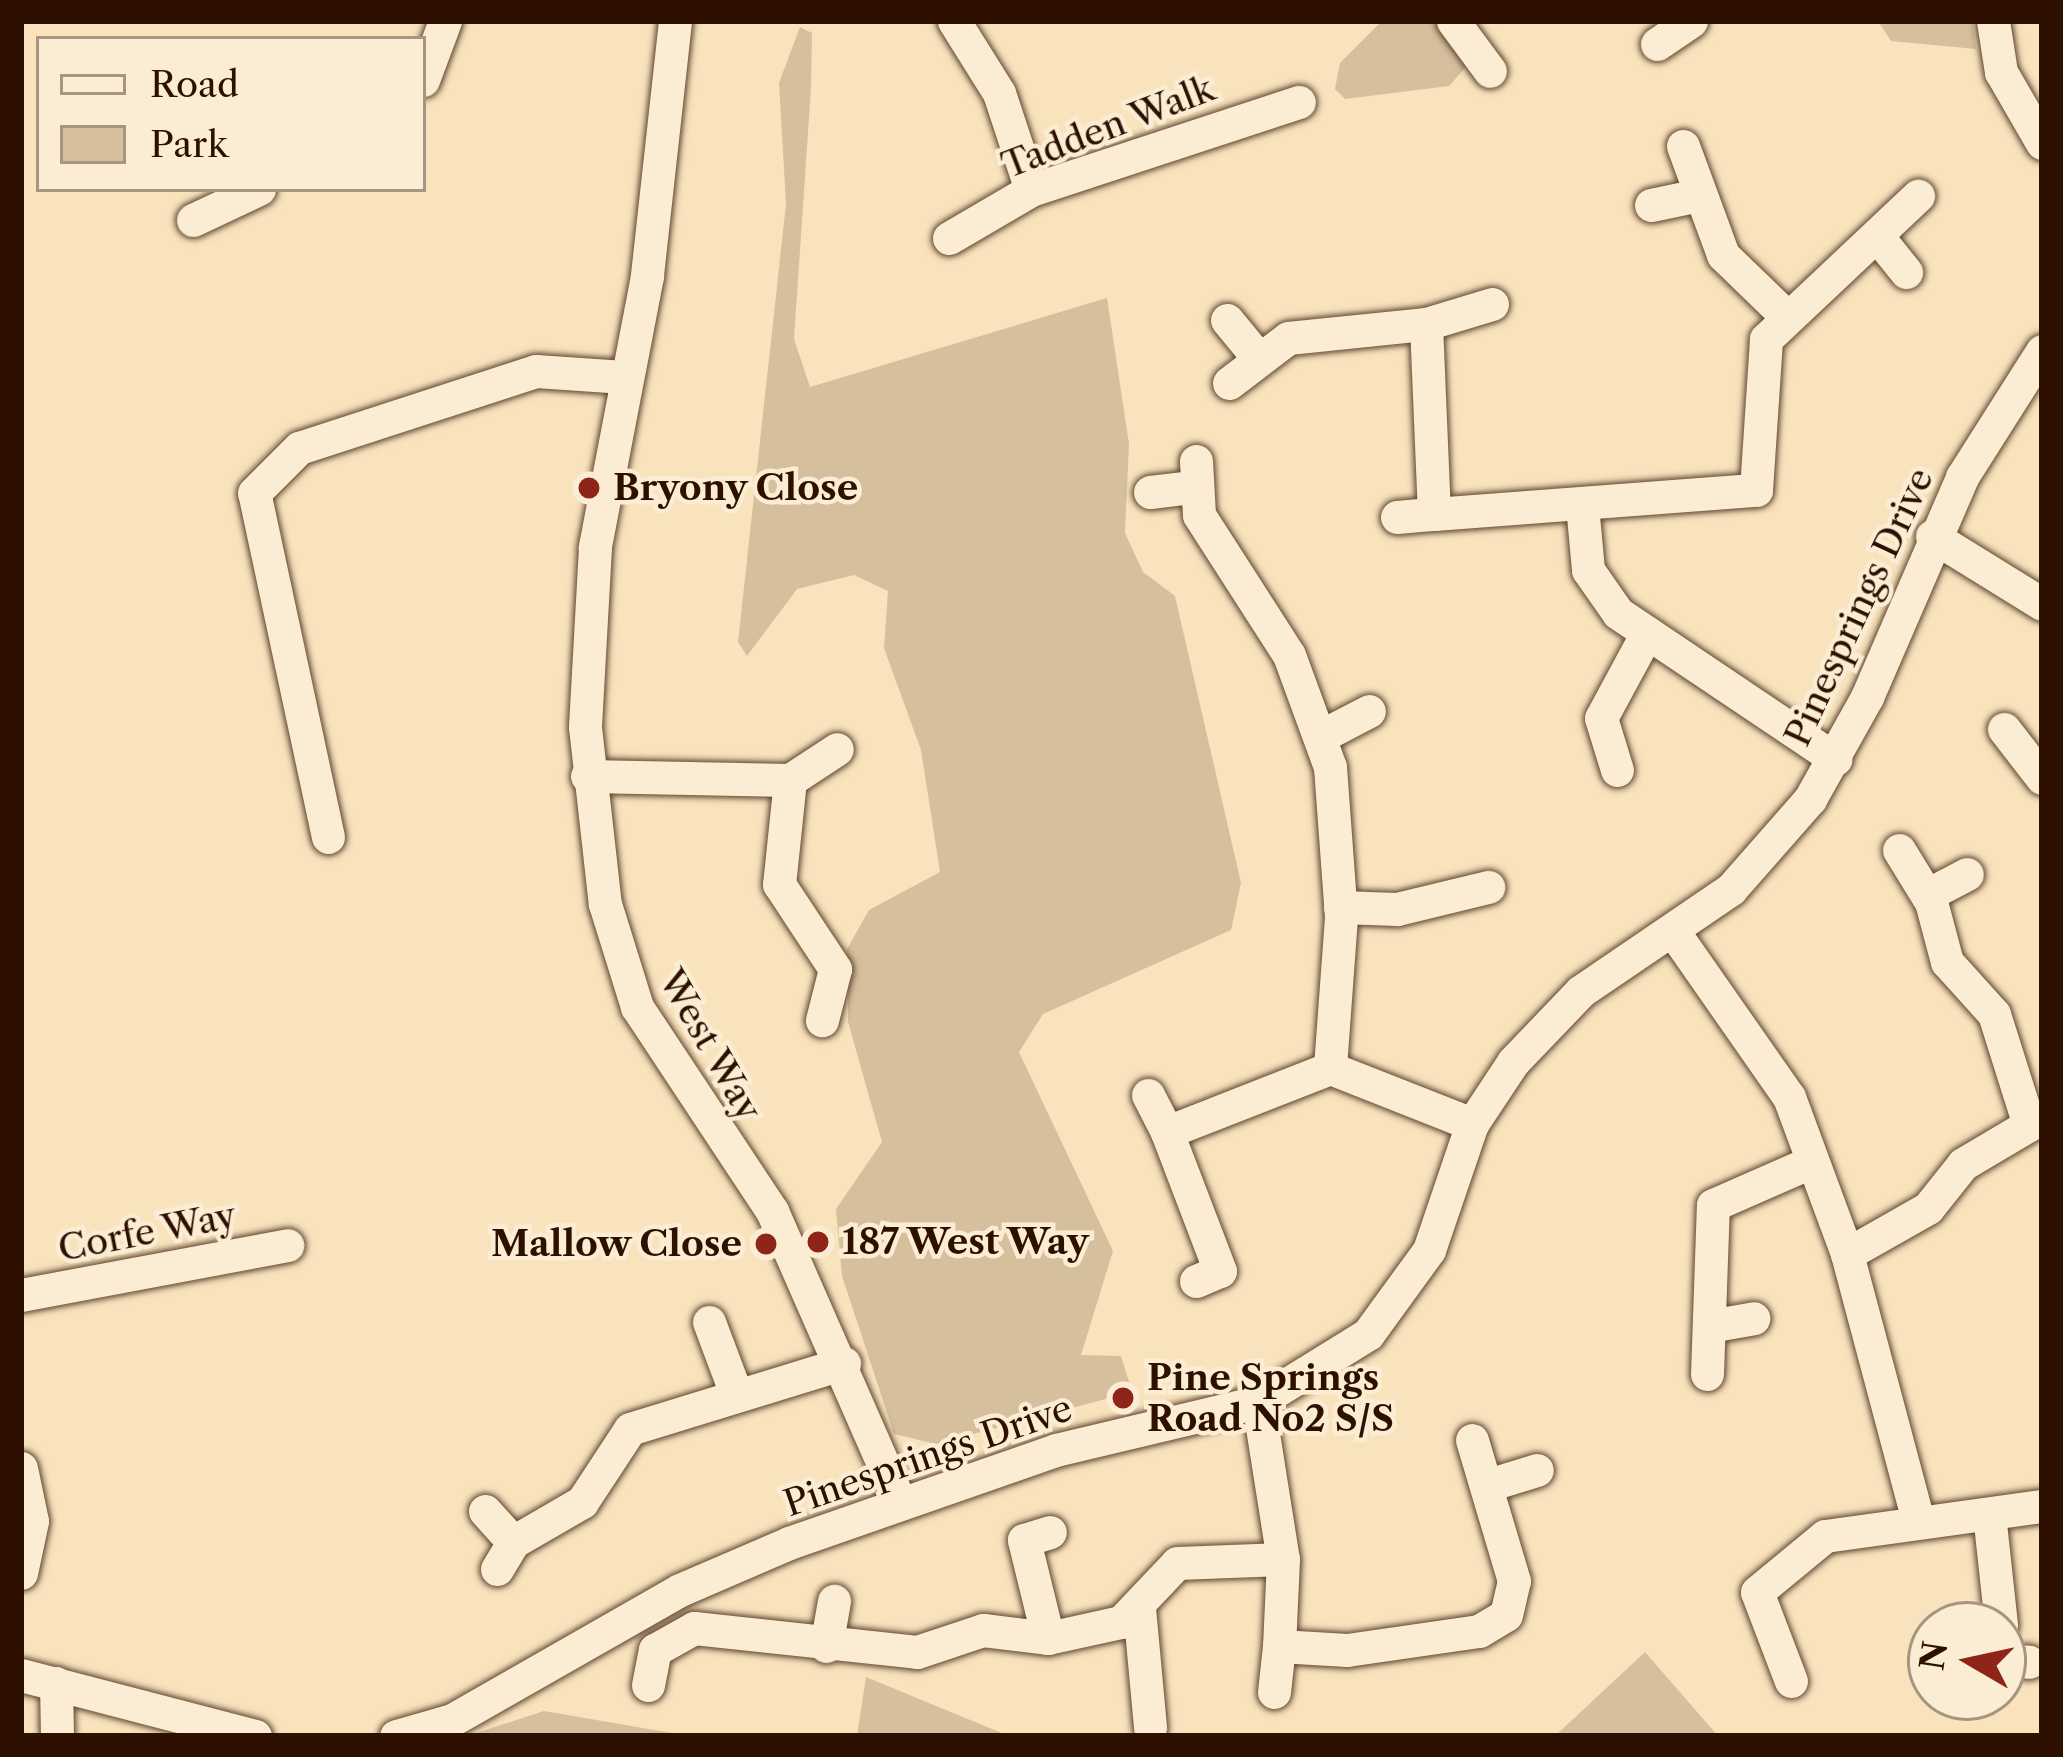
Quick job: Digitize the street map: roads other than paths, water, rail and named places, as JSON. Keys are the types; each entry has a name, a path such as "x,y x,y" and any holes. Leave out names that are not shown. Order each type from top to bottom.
{"street":[{"path":"426,72 445,21"},
{"name":"West Way","path":"675,21 647,276 624,377 596,547 587,776 605,904 637,1007 772,1211 844,1363 898,1501"},
{"path":"954,21 999,93 1031,190"},
{"path":"1453,21 1490,71"},
{"path":"1657,44 1691,21"},
{"path":"1994,21 2001,72 2042,143"},
{"name":"Tadden Walk","path":"950,238 1031,190 1299,102"},
{"path":"1683,146 1723,255 1784,314"},
{"path":"197,221 253,192"},
{"path":"1651,205 1699,195"},
{"path":"1396,517 1766,491 1756,374 1784,314 1878,237 1918,196"},
{"path":"1878,237 1906,272"},
{"path":"1228,382 1255,354 1288,338 1426,323 1492,304"},
{"path":"1227,320 1255,354"},
{"path":"1426,323 1434,514"},
{"name":"Pinesprings Drive","path":"396,1736 452,1720 680,1590 898,1501 1258,1402 1326,1369 1404,1291 1472,1124 1546,1024 1673,931 1783,835 1834,759 1932,536 2042,351"},
{"path":"328,837 254,493 299,448 536,371 624,377"},
{"path":"1150,492 1193,474 1288,655 1321,736 1340,907 1330,1068"},
{"path":"1582,505 1588,570 1647,633 1834,759"},
{"path":"1932,536 2042,604"},
{"path":"1617,770 1601,724 1647,633"},
{"path":"1321,736 1369,711"},
{"path":"1566,722 1601,724"},
{"path":"2003,729 2038,762"},
{"path":"587,776 790,780 837,749"},
{"path":"790,780 779,884 835,969 822,1020"},
{"path":"1847,1254 1915,1217 1963,1164 2036,1125 1994,1014 1947,962 1927,895 1899,850"},
{"path":"1927,895 1967,874"},
{"path":"1340,907 1397,909 1488,887"},
{"path":"1673,931 1789,1097 1847,1254 1917,1517"},
{"path":"1166,1132 1330,1068 1472,1124"},
{"path":"1148,1095 1221,1271"},
{"path":"1707,1374 1715,1325 1704,1190 1811,1162"},
{"name":"Corfe Way","path":"21,1295 287,1245"},
{"path":"1715,1325 1753,1318"},
{"path":"709,1322 736,1394"},
{"path":"485,1510 505,1556 582,1502 630,1429 844,1363"},
{"path":"1258,1402 1283,1559 1274,1693"},
{"path":"1279,1646 1347,1649 1479,1630 1506,1615 1514,1581 1472,1440"},
{"path":"21,1468 32,1521 21,1573"},
{"path":"1488,1485 1537,1470"},
{"path":"1791,1682 1745,1588 1825,1536 1917,1517 2042,1506"},
{"path":"1989,1514 2001,1601"},
{"path":"1048,1638 1024,1540 1050,1532"},
{"path":"648,1685 656,1650 694,1628 826,1646 916,1652 973,1631 1048,1638 1109,1627 1139,1608 1177,1563 1283,1559"},
{"path":"826,1646 834,1601"},
{"path":"1139,1608 1150,1727"},
{"path":"21,1675 255,1736"},
{"path":"56,1683 57,1736"}],"place":[{"name":"Bryony Close","path":"589,488"},
{"name":"187 West Way","path":"818,1242"},
{"name":"Mallow Close","path":"766,1244"},
{"name":"Pine Springs Road No2 S/S","path":"1123,1398"}]}
